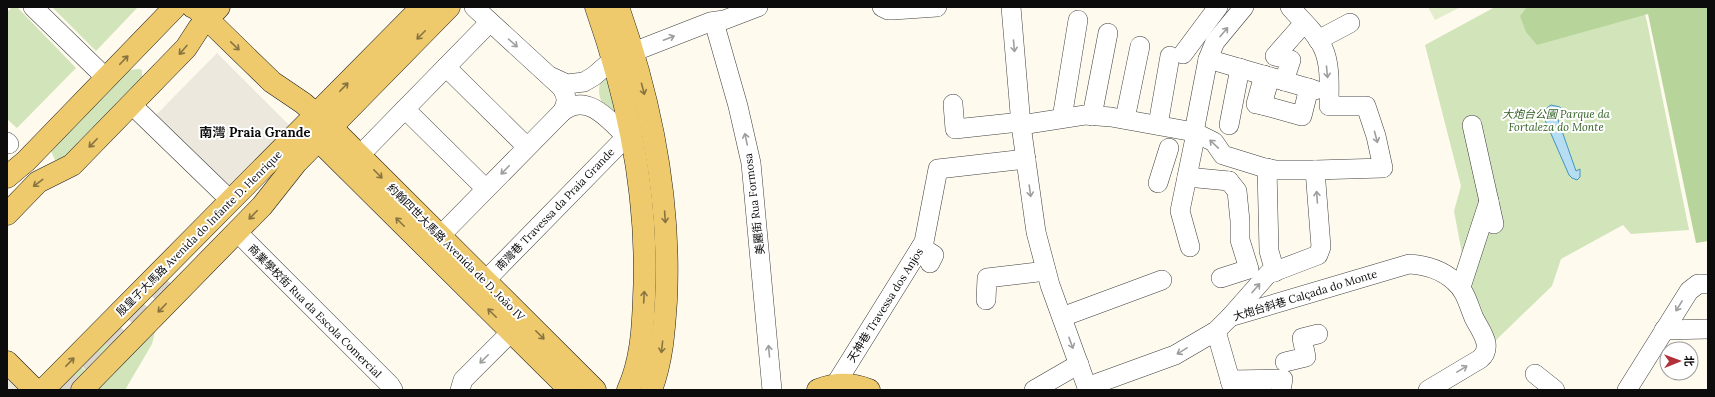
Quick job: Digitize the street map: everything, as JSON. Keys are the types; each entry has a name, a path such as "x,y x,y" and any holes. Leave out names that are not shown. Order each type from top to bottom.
{"main road":[{"name":"殷皇子大馬路 Avenida do Infante D. Henrique","path":"82,390 262,206 296,163 317,127 422,7"},
{"name":"殷皇子大馬路 Avenida do Infante D. Henrique","path":"43,390 230,200 317,127 449,7"},
{"path":"596,7 607,65 629,116 630,140 648,166 666,238 667,281 661,356 651,390"},
{"path":"618,7 633,52 649,112 645,281 640,352 628,390"},
{"path":"7,186 14,171 174,8"},
{"path":"7,214 38,182 72,164 132,104 186,48 199,28 206,11"},
{"name":"約翰四世大馬路 Avenida de D. João IV","path":"206,11 511,332 570,390"},
{"name":"約翰四世大馬路 Avenida de D. João IV","path":"317,127 359,156 595,390"},
{"path":"48,137 45,142 44,154 50,164 61,168 72,164"},
{"path":"171,278 251,195 296,163"},
{"path":"102,330 111,330 119,336 122,345 121,350"},
{"path":"7,362 36,390"},
{"path":"827,387 853,385 869,390"}],"street":[{"path":"34,7 106,78"},
{"path":"440,236 527,148 564,104 562,88 474,7"},
{"path":"549,75 562,82 576,84 589,80 607,65 713,17 724,20 758,7"},
{"path":"888,9 937,7"},
{"path":"1011,7 1021,123 1036,232 1046,271 1088,388"},
{"path":"1158,125 1190,57 1218,7"},
{"path":"1190,57 1215,42 1244,7"},
{"path":"953,104 955,129 1092,116 1125,119 1193,130 1214,142 1223,155 1268,168 1315,170 1383,168 1376,136 1366,106 1329,106 1327,61 1324,49 1298,12 1275,56 1291,60 1273,78 1262,106 1302,116 1312,89 1273,78 1240,68 1190,57"},
{"name":"美麗街 Rua Formosa","path":"713,17 738,106 751,163 772,390"},
{"path":"1062,118 1078,20"},
{"path":"359,156 490,22"},
{"path":"1318,40 1350,23"},
{"path":"1092,116 1108,33"},
{"path":"1125,119 1140,46"},
{"path":"1190,57 1193,130 1187,177 1180,211 1190,247"},
{"path":"601,113 593,92 596,79 607,65"},
{"path":"446,67 527,148"},
{"path":"1229,126 1240,68"},
{"path":"132,104 230,200"},
{"path":"564,104 582,104 592,106 630,140"},
{"path":"405,108 486,189"},
{"path":"1472,125 1494,224"},
{"name":"南灣巷 Travessa da Praia Grande","path":"485,281 630,140"},
{"path":"1158,184 1170,148"},
{"path":"1229,157 1229,182"},
{"name":"天神巷 Travessa dos Anjos","path":"827,387 926,255 924,242 938,169 1026,159"},
{"path":"1268,168 1269,251 1276,272"},
{"path":"1230,317 1268,274 1315,256 1320,252 1321,247 1315,170"},
{"path":"1187,177 1229,182 1237,191 1240,240 1249,269 1221,278"},
{"path":"1428,390 1480,359 1486,350 1484,337 1474,318 1466,296 1460,287 1489,201"},
{"name":"商業學校街 Rua da Escola Comercial","path":"237,232 390,385 393,390"},
{"name":"大炮台斜巷 Calçada do Monte","path":"1088,388 1175,355 1216,331 1230,317 1409,264 1421,264 1433,268 1453,279 1460,287"},
{"path":"986,300 986,278 1046,271"},
{"path":"1062,317 1162,280"},
{"path":"1627,390 1689,291 1698,284 1708,284"},
{"path":"1664,330 1708,330"},
{"path":"1216,331 1231,385 1288,374 1306,357 1302,338 1318,334"},
{"path":"460,390 463,380 511,332"},
{"path":"1034,390 1079,364"},
{"path":"1535,374 1554,390"}],"green space":[{"path":"12,7 17,7 76,68 17,128 7,119 7,12"},
{"path":"52,7 138,7 96,51"},
{"path":"1428,7 1461,7 1435,20"},
{"name":"大炮台公園 Parque da Fortaleza do Monte","path":"1495,7 1643,7 1689,230 1631,234 1623,225 1561,259 1552,286 1494,342 1467,280 1454,211 1461,186 1425,45"},
{"path":"1527,7 1708,7 1708,241 1696,243 1648,14 1537,45 1526,32 1520,16"},
{"path":"608,69 624,129 605,108 599,94 599,87 602,78"},
{"path":"129,70 142,70 142,77 63,158 55,160 51,151 56,145"},
{"path":"156,328 152,344 125,390 95,390"},
{"path":"106,339 112,339 115,342 97,369 86,357"},
{"path":"78,363 89,375 73,390 53,390"}],"shaded area":[{"path":"217,53 293,129 221,201 143,120 152,110 156,115"},
{"path":"7,381 13,381 23,390 7,390"}],"water":[{"path":"1551,105 1560,107 1562,112 1556,114 1576,171 1580,169 1580,177 1577,180 1569,175 1545,120 1545,111"}],"tunnel":[{"path":"59,390 171,278"}],"district":[{"name":"南灣 Praia Grande","path":"255,132"}]}
